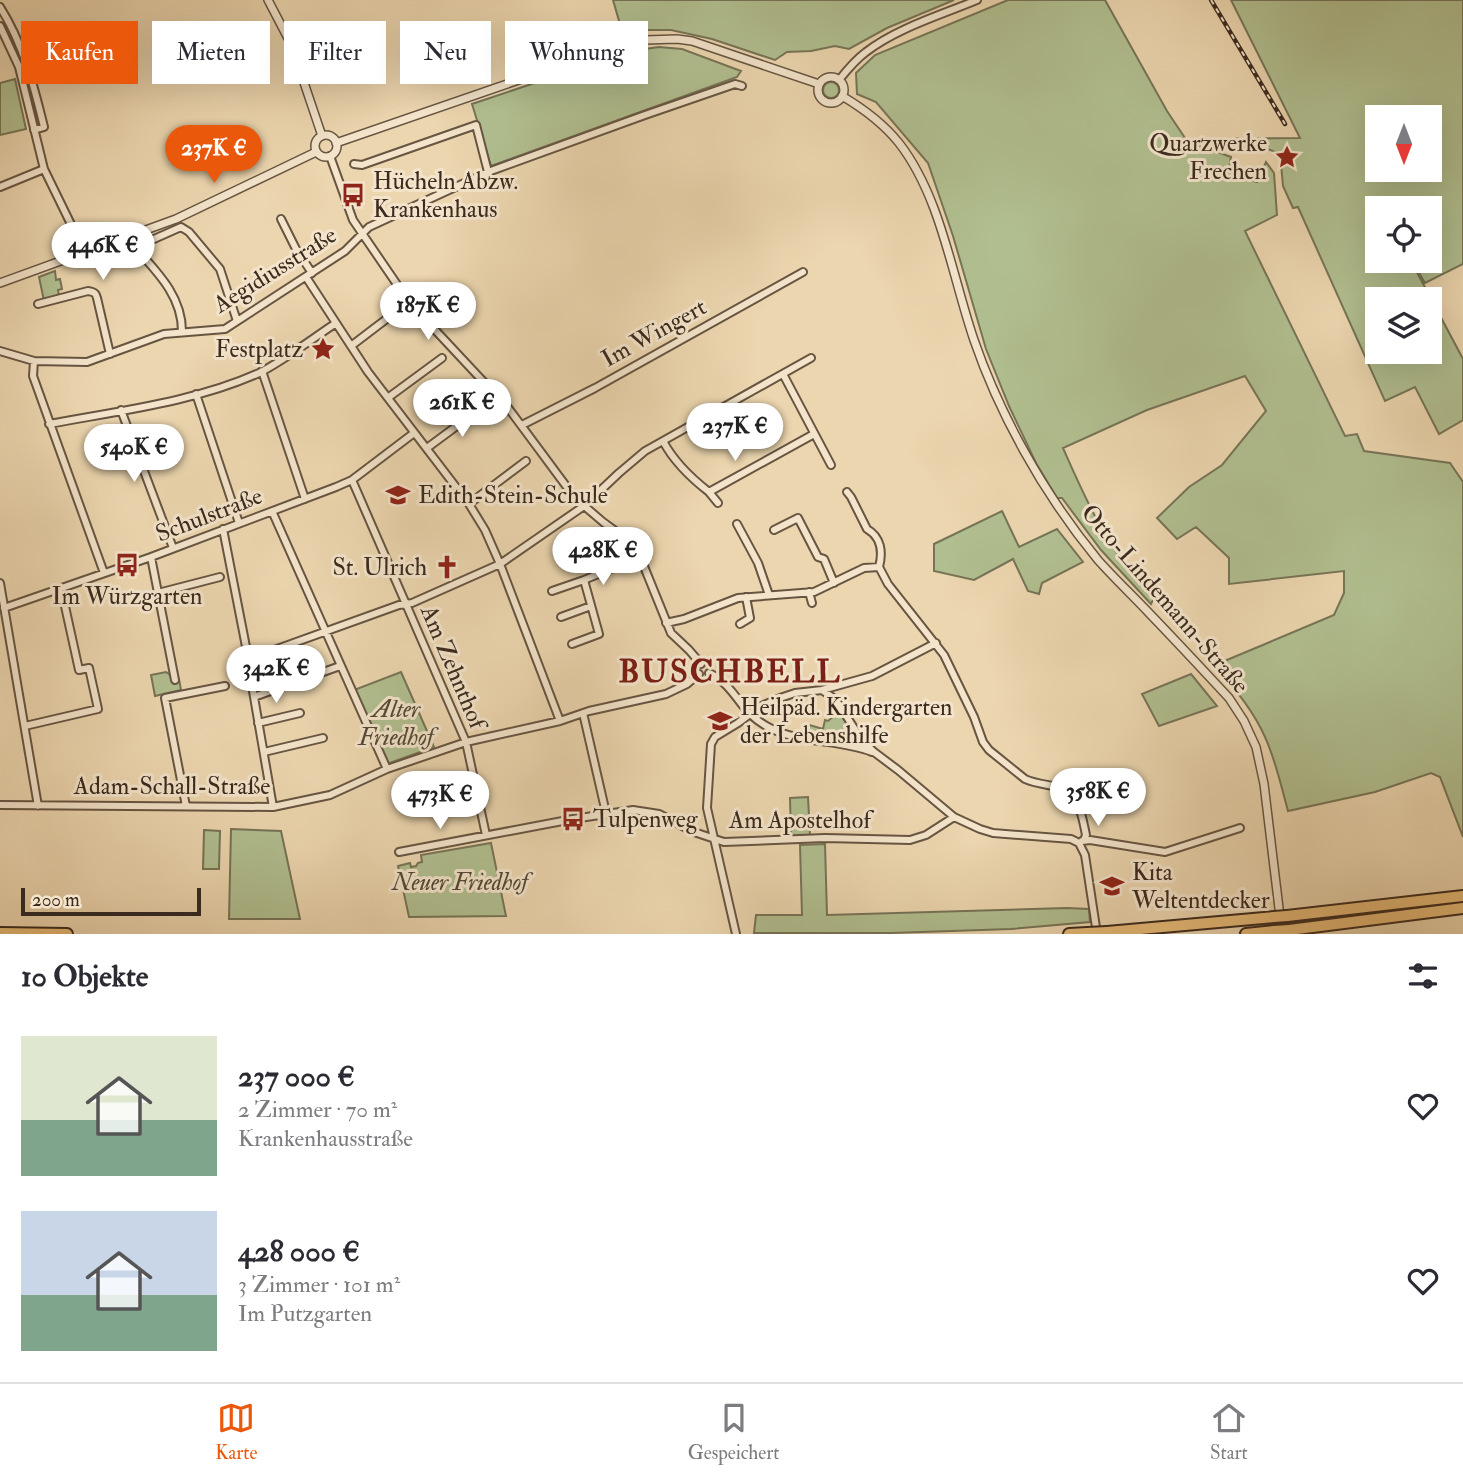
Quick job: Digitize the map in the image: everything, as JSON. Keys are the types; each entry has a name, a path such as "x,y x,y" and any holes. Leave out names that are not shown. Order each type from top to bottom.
{"highway":[{"path":"1069,934 1287,916 1463,896"},
{"path":"1246,934 1282,932 1463,908"},
{"path":"0,933 67,934"}],"street":[{"path":"268,0 292,44 323,136"},
{"path":"839,80 850,65 882,41 977,0"},
{"path":"0,7 10,24 37,97 44,127 34,130"},
{"path":"0,26 19,67 44,169 85,253"},
{"path":"336,144 617,46 645,40 692,41 820,84"},
{"path":"828,77 839,80 843,85 840,99 832,103 823,100 818,93 820,84 828,77"},
{"name":"Aegidiusstraße","path":"0,351 34,361 87,362 164,334 225,328 345,251 369,227 488,172 722,88 735,84 742,86"},
{"name":"Otto-Lindemann-Straße","path":"842,96 866,111 884,127 915,167 940,227 989,380 1019,442 1071,526 1100,562 1229,698 1244,720 1256,747 1265,784 1282,932"},
{"path":"354,164 362,165 476,125 488,172"},
{"path":"323,136 329,136 336,144 336,150 330,156 322,157 316,152 316,141 323,136"},
{"path":"0,283 176,219 316,152"},
{"path":"330,156 353,219 409,302 522,425 561,481 584,506 626,540 638,554 666,623 674,636 701,664 709,667 709,673"},
{"path":"0,187 44,169"},
{"path":"281,219 336,323 368,372 469,503 485,530 560,721"},
{"path":"182,331 175,298 158,272 141,254 145,243 181,227 189,232 220,269 237,321"},
{"name":"Im Wingert","path":"522,425 595,388 803,272"},
{"path":"38,304 88,291 96,294 110,354"},
{"path":"351,346 393,314"},
{"path":"49,424 177,400 262,371 336,323"},
{"path":"389,397 442,358"},
{"path":"273,807 249,668 252,657 412,603 500,564 584,506 641,454 811,358"},
{"path":"34,361 33,376 104,573"},
{"path":"262,371 305,499"},
{"path":"783,373 831,465"},
{"path":"195,394 239,523"},
{"path":"427,448 481,408"},
{"path":"121,410 173,548"},
{"name":"Schulstraße","path":"4,608 151,557 352,480 415,432"},
{"path":"709,492 814,434"},
{"path":"663,440 678,463 719,503"},
{"path":"469,503 526,461"},
{"name":"Am Zehnthof","path":"352,480 466,742 486,835"},
{"path":"847,492 867,529 872,531 882,549 879,567 888,584 944,655 986,746 1024,779 1057,787 1068,792 1077,801 1086,835 1081,842"},
{"path":"272,511 387,769"},
{"path":"774,530 798,517 818,557 824,559 834,583"},
{"path":"737,524 758,563 769,595"},
{"path":"223,529 248,657"},
{"path":"552,591 615,567 638,554"},
{"path":"151,557 175,680"},
{"path":"666,623 746,597 817,591 864,568 879,567"},
{"path":"158,593 220,577"},
{"path":"572,644 599,634 584,580"},
{"path":"0,583 38,806"},
{"path":"24,726 98,709 89,668 79,670 61,588"},
{"path":"809,592 812,603"},
{"path":"740,624 751,618 746,597"},
{"path":"561,617 591,606"},
{"path":"736,934 707,808 710,744 715,737 749,713 780,698 872,676 936,643"},
{"path":"701,664 698,667 699,674 704,676 709,673"},
{"path":"254,697 340,666"},
{"path":"709,673 719,678 749,713 765,725 782,733 874,752"},
{"name":"Adam-Schall-Straße","path":"0,805 273,807 330,795 387,769 466,742 666,694 687,684 699,674"},
{"path":"186,806 165,698 225,686"},
{"path":"822,690 837,702 858,734 874,752 954,817 980,829 993,833 1056,836 1081,842 1165,852 1240,828"},
{"path":"258,723 300,713"},
{"path":"583,713 606,813"},
{"path":"853,746 858,741 858,734"},
{"path":"264,752 323,738"},
{"name":"Am Apostelhof","path":"399,852 633,810 659,814 694,832 724,842 825,838 909,840 926,835 954,817"},
{"path":"1081,842 1097,933"}],"green space":[{"path":"613,0 954,0 887,28 849,49 835,46 787,52 775,60 712,39 671,30 648,30 648,21 619,21"},
{"path":"1008,0 1105,0 1167,111 1187,141 1231,157 1229,169 1232,175 1257,182 1266,162 1274,173 1277,215 1245,231 1345,436 1357,434 1364,451 1450,463 1463,482 1463,837 1440,777 1431,773 1375,792 1288,811 1272,755 1260,727 1243,700 1215,665 1334,615 1344,593 1344,571 1229,584 1229,558 1196,527 1177,539 1157,518 1189,487 1222,465 1266,411 1245,376 1147,410 1063,448 1090,507 1113,547 1126,566 1156,594 1151,604 1101,550 1062,498 1057,498 1036,463 986,349 953,236 928,163 876,102 857,94 856,73 875,55"},
{"path":"1231,0 1463,0 1463,264 1425,283 1419,273 1442,273 1442,196 1365,196 1365,273 1417,273 1425,287 1365,287 1365,356 1298,207 1293,208 1283,186 1281,164 1288,160 1286,151 1277,153 1268,149 1235,149 1206,139 1300,138"},
{"path":"648,49 682,49 741,71 737,77 491,166 472,104 532,84 648,84"},
{"path":"15,79 26,129 0,135 0,83"},
{"path":"828,82 834,82 839,90 837,96 828,98 823,93 823,87"},
{"path":"55,271 56,280 60,279 62,289 58,290 59,296 44,301 39,277"},
{"path":"1442,319 1463,359 1463,420 1439,434 1415,387 1385,401 1368,364 1442,364"},
{"path":"1002,511 1019,547 1057,529 1083,562 1042,583 1039,594 1028,591 1013,559 974,580 934,571 934,544"},
{"path":"166,672 173,680 179,679 181,690 155,696 151,675"},
{"name":"Alter Friedhof","path":"401,672 434,747 387,764 354,690"},
{"path":"1191,674 1217,706 1159,726 1142,694"},
{"path":"840,711 854,732 853,740 846,741 847,738 806,732 804,735 806,724 823,729 825,720 828,721"},
{"path":"808,797 810,835 791,836 790,798"},
{"path":"231,829 281,831 300,919 229,919"},
{"path":"204,830 220,831 219,869 203,869"},
{"name":"Neuer Friedhof","path":"491,843 506,916 409,917 398,866 410,863 411,867 416,866 422,862 421,855"},
{"path":"825,844 827,915 1067,908 1089,909 1090,922 1011,929 892,933 754,933 756,915 802,915 800,845"}],"railway":[{"path":"1211,0 1285,124"}],"place":[{"name":"Quarzwerke Frechen","path":"1287,157"},
{"name":"Hücheln Abzw. Krankenhaus","path":"353,195"},
{"name":"Festplatz","path":"323,349"},
{"name":"Edith-Stein-Schule","path":"398,495"},
{"name":"Im Würzgarten","path":"127,565"},
{"name":"St. Ulrich","path":"447,567"},
{"name":"Heilpäd. Kindergarten der Lebenshilfe","path":"720,721"},
{"name":"Tulpenweg","path":"573,819"},
{"name":"Kita Weltentdecker","path":"1112,886"}],"district":[{"name":"BUSCHBELL","path":"730,672"}]}
